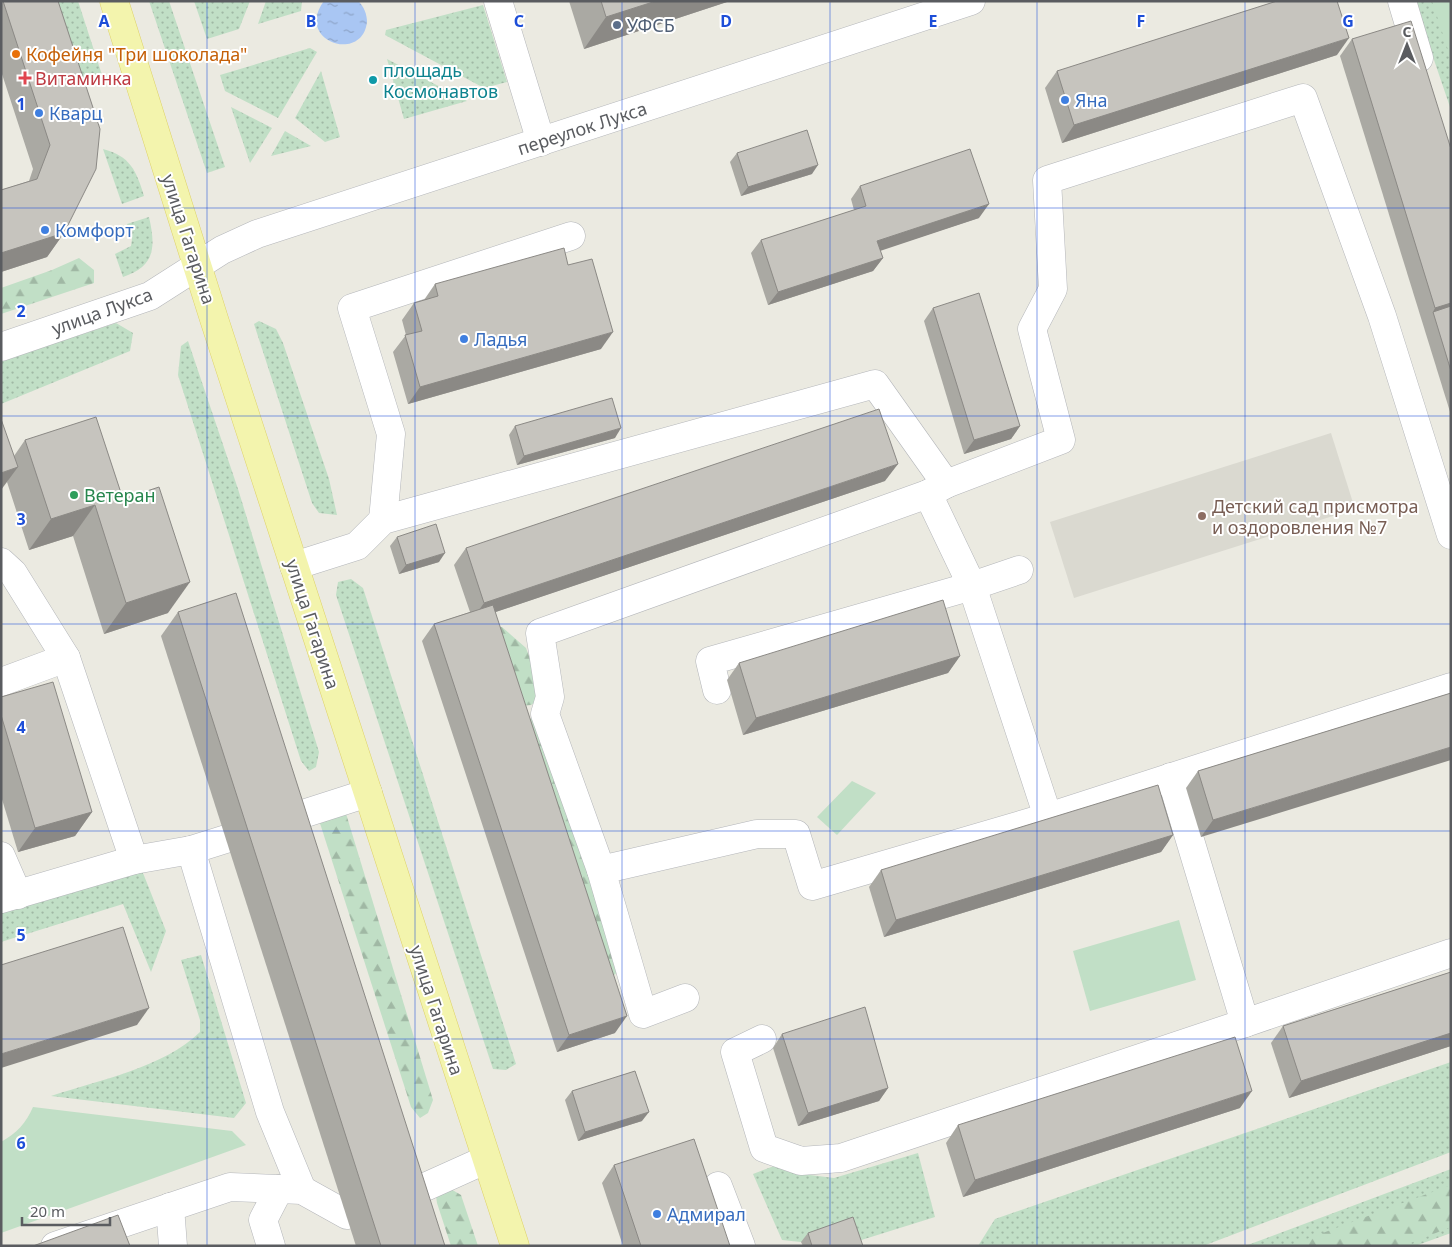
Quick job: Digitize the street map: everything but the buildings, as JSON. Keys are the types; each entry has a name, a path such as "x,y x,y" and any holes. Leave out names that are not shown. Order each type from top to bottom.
{"main road":[{"name":"улица Гагарина","path":"114,1 197,266 485,1160 515,1246"}],"street":[{"path":"498,1 541,142"},
{"path":"1402,1 1428,86"},
{"name":"переулок Лукса","path":"197,266 239,241 257,234 541,142 954,4"},
{"path":"685,998 643,1014 602,870 545,714 550,697 540,633 937,489 1061,440 1032,329 1054,289 1046,180 1303,98 1382,316 1451,535"},
{"path":"383,520 391,434 352,308 570,236"},
{"name":"улица Лукса","path":"1,347 150,296 197,266"},
{"path":"294,566 357,546 383,520 875,384 937,489 972,586 1048,817"},
{"path":"1,562 13,574 66,658 134,860"},
{"path":"718,690 710,661 972,586 1019,570"},
{"path":"1,682 66,658"},
{"path":"602,870 757,834 796,834 812,886 1048,817 1451,687"},
{"path":"1171,777 1245,1023"},
{"path":"284,820 368,793"},
{"path":"1,856 10,897 134,860 191,850 226,839"},
{"path":"191,850 270,1112 290,1190"},
{"path":"762,1039 735,1052 764,1148 801,1161 841,1158 1451,953"},
{"path":"404,1196 485,1160"},
{"path":"55,1246 230,1186 290,1190 347,1215"},
{"path":"718,1186 741,1246"},
{"path":"271,1246 263,1220 290,1190"},
{"path":"170,1207 173,1246"}],"shaded area":[{"name":"Детский сад присмотра и оздоровления №7","path":"1331,433 1355,509 1074,598 1050,522"}],"green space":[{"path":"53,1 78,1 103,78 82,86"},
{"path":"149,1 169,1 225,167 207,173"},
{"path":"194,1 250,1 239,29 207,39"},
{"path":"266,1 302,1 301,11 258,24"},
{"path":"1414,1 1451,1 1451,110"},
{"path":"1432,1 1451,1 1451,59"},
{"path":"483,5 507,82 484,88 385,35 386,30"},
{"path":"310,48 317,52 278,118 225,91 220,75"},
{"path":"387,59 467,101 404,119"},
{"path":"321,71 340,137 325,142 295,118"},
{"path":"231,107 272,128 250,163"},
{"path":"285,131 311,146 271,156"},
{"path":"103,149 120,156 131,165 144,196 122,204"},
{"path":"149,217 152,238 151,255 142,267 134,273 123,277 115,254 131,246 132,239 127,224"},
{"path":"79,258 94,270 94,283 1,314 1,288 52,270"},
{"path":"259,321 276,329 283,343 329,479 337,515 319,513 312,503 254,324"},
{"path":"116,323 133,333 130,351 1,404 1,361"},
{"path":"188,341 238,489 319,752 316,767 309,771 301,761 178,375 181,346"},
{"path":"351,579 363,588 516,1064 506,1070 493,1069 336,595 338,582"},
{"path":"502,627 526,648 535,672 537,701 531,705 508,707 483,629"},
{"path":"539,718 620,970 613,976 525,719"},
{"path":"852,781 876,793 837,835 817,817"},
{"path":"344,807 433,1100 428,1113 420,1118 411,1107 317,814"},
{"path":"141,868 166,931 151,972 123,904 1,942 1,911"},
{"path":"1179,920 1196,980 1090,1011 1073,951"},
{"path":"201,955 246,1103 234,1118 51,1096 130,1072 149,1064 168,1055 200,1032 200,1020 181,960"},
{"path":"1451,1062 1451,1152 1203,1246 978,1246 995,1219"},
{"path":"33,1107 232,1131 246,1145 1,1233 1,1142 20,1127"},
{"path":"918,1153 935,1217 855,1242 846,1227 801,1242 782,1240 753,1174 782,1163 802,1174 834,1178"},
{"path":"1451,1169 1451,1233 1415,1246 1245,1246"},
{"path":"444,1185 461,1195 478,1246 451,1246 437,1203 435,1189"},
{"path":"1451,1185 1451,1227 1403,1246 1288,1246"}],"water":[{"path":"324,1 358,1 367,19 362,35 354,42 343,44 332,42 323,36 317,27 317,15"}],"place":[{"name":"УФСБ","path":"617,25"},
{"name":"Кофейня \"Три шоколада\"","path":"16,54"},
{"name":"Витаминка","path":"25,78"},
{"name":"площадь Космонавтов","path":"373,80"},
{"name":"Яна","path":"1065,100"},
{"name":"Кварц","path":"39,113"},
{"name":"Комфорт","path":"45,230"},
{"name":"Ладья","path":"464,339"},
{"name":"Ветеран","path":"74,495"},
{"name":"Детский сад присмотра и оздоровления №7","path":"1202,516"},
{"name":"Адмирал","path":"657,1214"}]}
